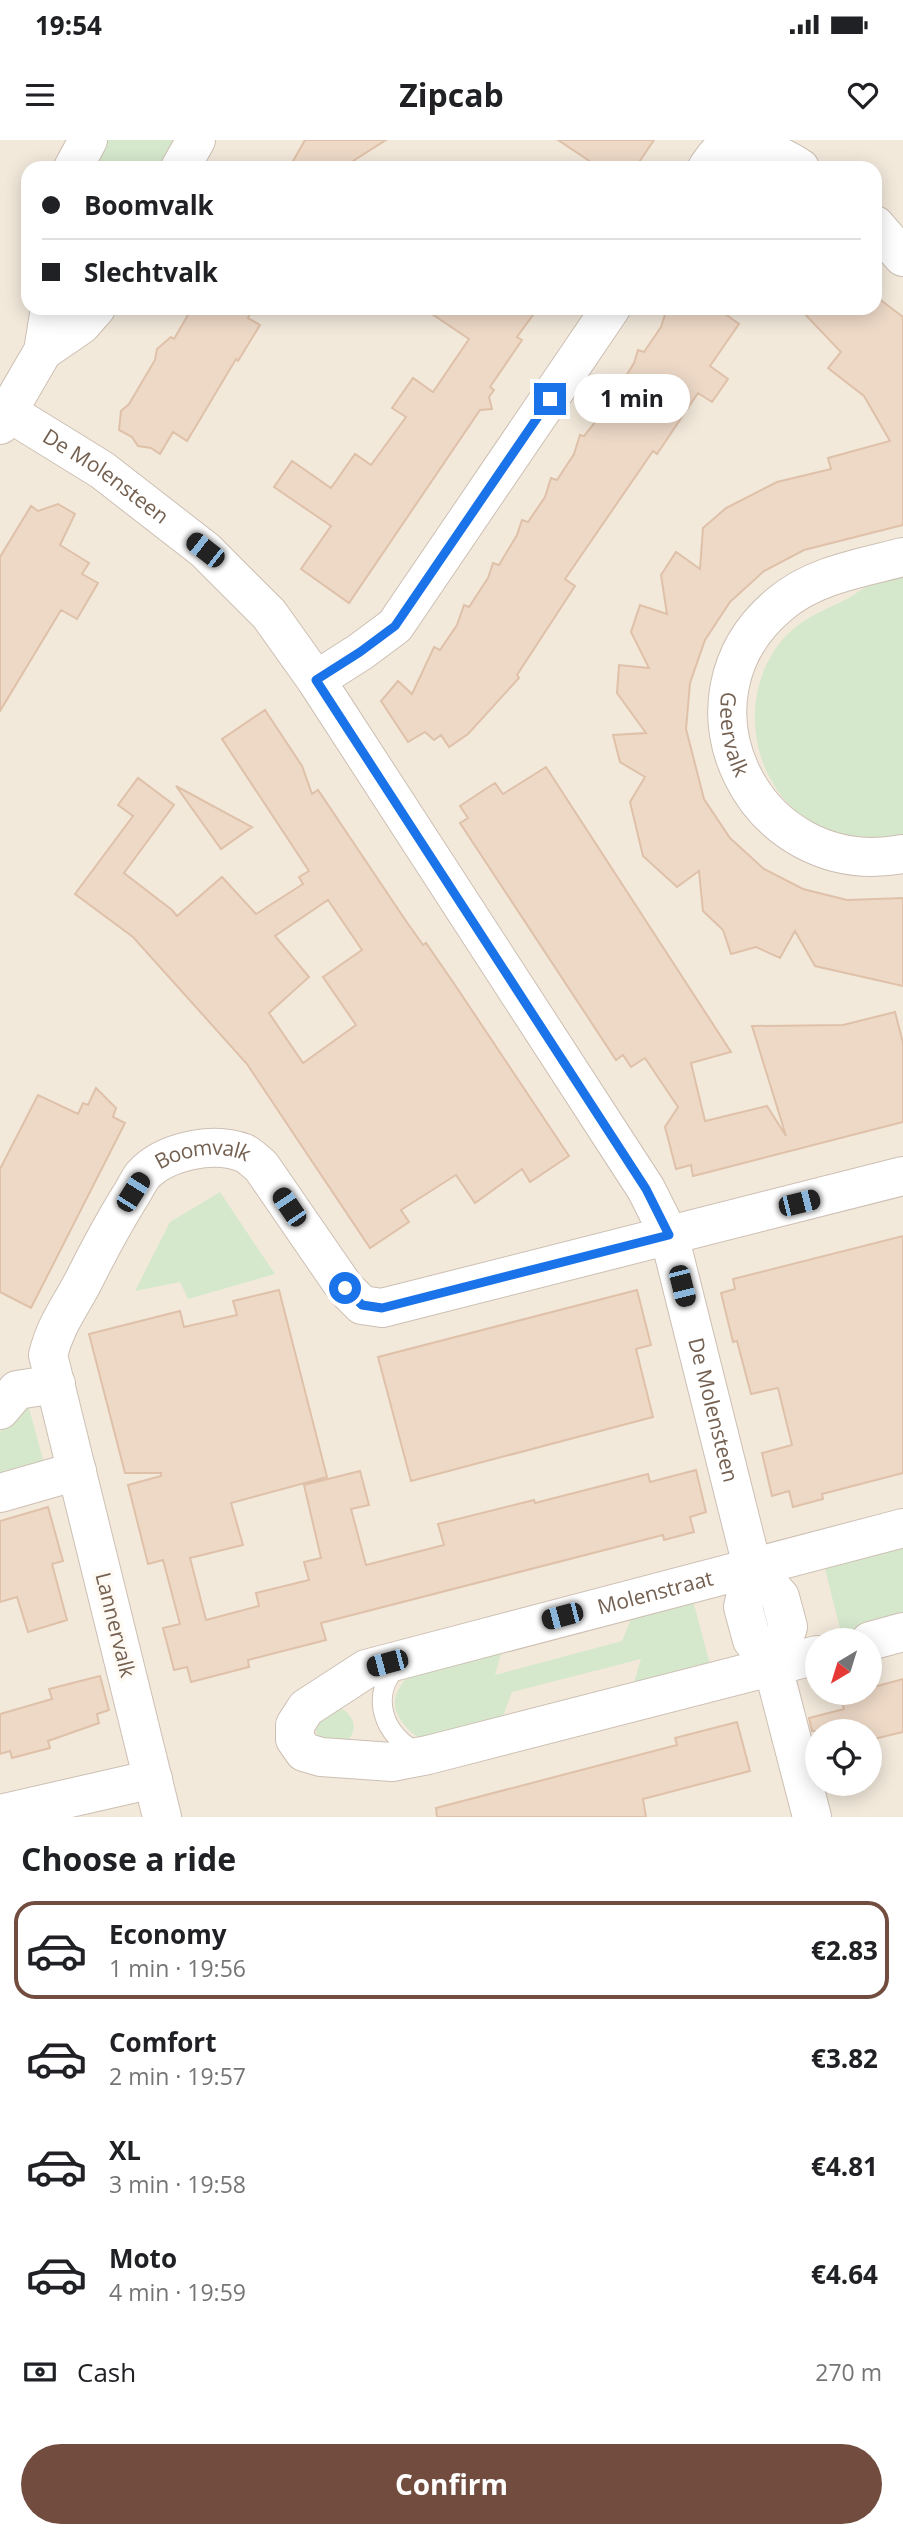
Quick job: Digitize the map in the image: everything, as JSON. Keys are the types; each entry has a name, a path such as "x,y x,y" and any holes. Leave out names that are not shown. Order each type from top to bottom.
{"street":[{"path":"77,161 88,140"},
{"path":"184,161 196,140"},
{"path":"713,161 724,149 738,146 760,150 784,161"},
{"path":"882,233 903,257"},
{"path":"4,419 43,351 49,315"},
{"path":"43,351 81,326 90,315"},
{"path":"316,680 395,626 606,315"},
{"name":"De Molensteen","path":"4,419 102,470 205,550 269,614 316,680 646,1189 669,1235 752,1566"},
{"name":"Geervalk","path":"903,557 828,578 802,588 780,604 761,623 740,658 729,697 728,724 741,775 754,797 771,817 790,832 812,845 861,858 903,854"},
{"name":"Boomvalk","path":"55,1384 48,1355 54,1331 111,1227 144,1175 161,1163 200,1149 221,1148 245,1153 261,1166 345,1288 362,1305 382,1308 903,1176"},
{"path":"0,1410 17,1390 55,1384"},
{"name":"Lannervalk","path":"55,1384 162,1817"},
{"path":"0,1493 77,1471"},
{"name":"Molenstraat","path":"805,1658 392,1762 321,1757 304,1752 295,1740 295,1725 306,1708 366,1669 903,1528"},
{"path":"752,1566 743,1607 752,1640 773,1667 812,1817"},
{"path":"882,1638 903,1632"},
{"path":"0,1814 153,1779"}],"lane":[{"path":"408,1657 387,1679 382,1699 383,1710 390,1730 397,1739 417,1752 428,1755"}],"shaded area":[{"path":"0,140 903,140 903,1817 0,1817"}],"green space":[{"path":"97,140 183,140 171,161 86,161"},
{"path":"903,573 903,837 857,838 829,831 803,817 783,797 768,774 758,747 755,719 758,691 767,664 783,639 796,627 877,580"},
{"path":"220,1192 275,1274 188,1299 180,1282 135,1291 170,1222"},
{"path":"27,1401 44,1463 0,1476 0,1432"},
{"path":"903,1542 903,1619 863,1628 840,1628 823,1561"},
{"path":"692,1597 711,1668 632,1689 641,1659 512,1692 500,1724 429,1740 411,1732 396,1712 396,1696 407,1677 504,1644 495,1675 622,1641 634,1612"},
{"path":"341,1708 350,1716 354,1726 351,1736 343,1745 318,1737 315,1728 317,1719"}],"building":[{"path":"305,140 386,140 353,161 293,161"},
{"path":"558,140 654,140 640,161 590,161"},
{"path":"882,301 903,317 903,525 804,550 764,571 730,602 705,640 690,683 686,729 704,799 730,838 764,869 803,889 847,900 903,898 903,986 815,966 795,931 780,958 756,947 731,954 723,930 703,911 699,871 677,887 643,856 630,802 645,777 620,762 613,735 646,733 617,693 619,665 649,668 631,632 640,605 667,614 661,575 676,552 700,569 703,528 726,508 777,482 831,469 828,458 890,441 864,396 828,368 841,352 806,315 882,315"},
{"path":"188,315 250,315 248,318 260,325 238,361 236,359 187,441 173,432 160,454 151,448 138,446 132,437 119,430 121,411 129,404 155,360 157,349 171,337 174,339"},
{"path":"433,315 533,315 517,337 522,340 490,387 494,390 489,397 492,409 480,410 349,603 301,569 331,526 274,487 292,461 331,488 355,454 371,465 406,417 392,408 413,378 433,392 469,339"},
{"path":"665,315 727,315 739,324 710,366 728,379 712,402 698,393 657,454 653,451 565,579 575,586 517,675 519,678 468,734 449,747 441,735 434,740 425,732 408,742 381,701 398,681 412,694 434,647 440,650 457,625 464,605 469,607 488,578 493,563 499,565 517,535 522,520 528,522 545,497 551,478 557,480 574,454 580,435 584,436 603,412 609,392 615,394 634,363 638,350 644,352 661,327"},
{"path":"58,504 75,514 60,545 89,563 82,574 98,583 77,619 61,610 0,711 0,557 31,506 38,511"},
{"path":"265,710 302,766 312,794 318,790 406,921 423,945 426,943 457,988 569,1156 530,1182 522,1169 475,1203 456,1175 401,1210 409,1222 370,1248 247,1064 133,937 75,894 133,816 118,805 138,778 174,805 124,873 177,916 222,877 256,914 303,884 299,877 309,871 222,739","holes":["328,900 362,950 323,977 356,1025 303,1063 269,1013 309,977 275,936"]},
{"path":"546,767 731,1052 691,1063 705,1121 767,1106 786,1136 752,1026 843,1025 895,1012 903,1043 903,1122 693,1176 691,1165 676,1169 665,1127 678,1107 645,1058 631,1067 623,1055 616,1060 460,823 468,818 460,806 481,792 495,783 503,794"},
{"path":"176,786 252,827 221,849"},
{"path":"96,1088 116,1108 113,1117 125,1123 31,1308 0,1292 0,1169 38,1095 78,1114 83,1103 88,1105"},
{"path":"903,1236 903,1473 822,1494 823,1499 793,1507 789,1491 772,1496 762,1453 792,1445 778,1388 751,1394 737,1341 733,1342 721,1293 735,1289 733,1279"},
{"path":"279,1290 327,1477 231,1503 243,1545 190,1558 206,1620 259,1606 256,1593 309,1580 304,1562 321,1558 304,1485 360,1471 369,1505 351,1509 366,1565 444,1545 438,1524 648,1474 650,1482 696,1470 706,1512 690,1517 694,1532 664,1540 663,1535 321,1623 326,1640 248,1660 249,1667 191,1682 187,1667 174,1670 163,1628 180,1624 163,1560 148,1564 128,1485 161,1476 161,1473 125,1473 89,1334 180,1311 184,1327 237,1315 233,1301"},
{"path":"637,1290 651,1345 636,1349 653,1417 411,1481 378,1357"},
{"path":"48,1507 63,1561 52,1564 67,1620 28,1632 17,1597 0,1602 0,1521"},
{"path":"100,1676 109,1710 97,1714 99,1723 48,1741 50,1748 12,1758 10,1751 0,1754 0,1714 52,1699 49,1689"},
{"path":"903,1679 903,1732 882,1737 882,1719 809,1719 844,1709 843,1705 882,1705 882,1685"},
{"path":"737,1722 750,1771 643,1799 646,1817 437,1817 436,1808 677,1745 675,1738"}],"route":[{"path":"345,1288 362,1305 382,1308 669,1235 646,1189 316,680 395,626 550,399"}]}
